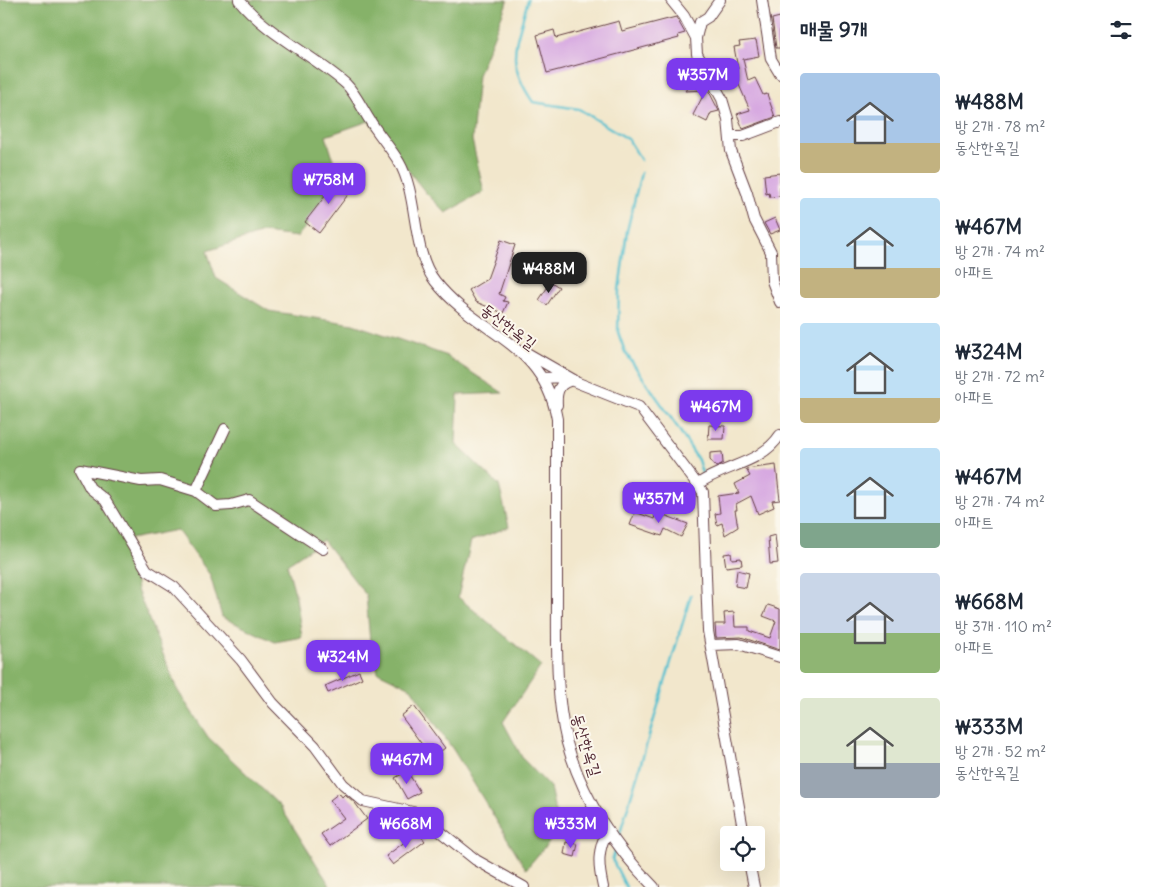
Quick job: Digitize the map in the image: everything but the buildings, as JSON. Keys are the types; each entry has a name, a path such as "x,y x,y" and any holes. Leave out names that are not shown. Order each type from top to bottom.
{"street":[{"name":"동산한옥길","path":"239,0 279,37 347,85 400,163 417,221 424,255 433,278 456,304 520,350 531,361 543,378 551,396 557,418 557,648 561,715 574,764 591,802 621,848 654,887"},
{"path":"671,0 684,16 696,38"},
{"path":"720,0 708,16 700,22 696,38 698,60 722,99 734,160 747,193 754,219 771,252 772,281 780,302"},
{"path":"762,0 770,59 780,74"},
{"path":"730,136 743,136 780,122"},
{"path":"520,350 534,356 574,380"},
{"path":"543,378 563,377 574,380 634,404 644,411 698,484 705,498 707,614 742,826"},
{"path":"557,418 559,389 563,383 574,380"},
{"path":"196,491 225,429"},
{"path":"698,484 718,472 756,457 771,447 780,437"},
{"path":"323,549 249,500 231,505 216,506 196,491 160,480 140,481 80,469 90,488 105,500 147,570 174,587 220,637 241,660 273,703 314,746 343,784 363,800 417,813 476,860 524,887"},
{"path":"711,645 739,644 780,657"},
{"path":"603,887 600,870 600,845 611,833"},
{"path":"751,871 754,887"}],"green space":[{"path":"0,0 508,0 478,75 472,140 484,192 446,213 426,193 369,121 326,136 341,184 297,237 263,233 207,251 216,278 269,311 353,324 445,355 503,393 458,395 456,444 499,485 509,527 471,541 458,597 541,666 503,722 523,759 550,787 559,830 526,869 454,751 411,688 378,672 370,643 366,595 323,540 287,564 296,597 302,637 275,642 222,617 210,575 177,530 130,539 137,590 178,691 208,737 280,806 331,887 0,887"}],"waterway":[{"path":"528,0 515,52 518,75 533,102 579,109 628,139 641,160"},
{"path":"641,173 627,231 619,290 618,332 625,352 678,428 698,460 702,473"},
{"path":"618,840 691,595"},
{"path":"616,848 612,859 626,887"}]}
